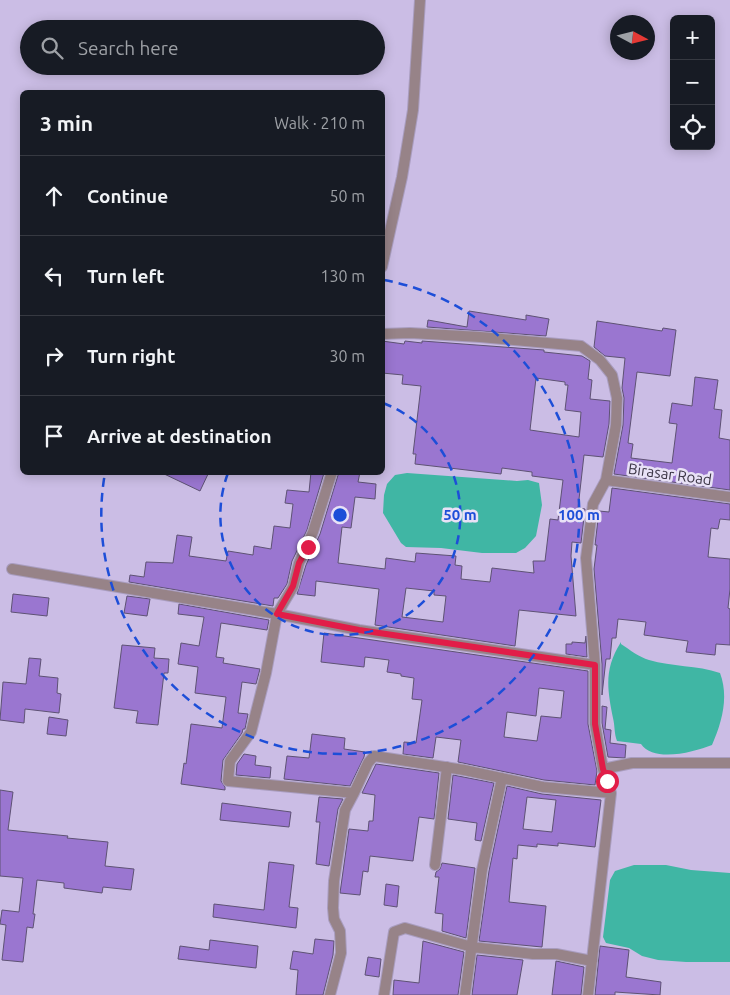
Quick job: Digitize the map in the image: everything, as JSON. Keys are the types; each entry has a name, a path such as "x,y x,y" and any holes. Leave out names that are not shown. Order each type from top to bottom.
{"street":[{"path":"385,253 402,176 413,110 420,0"},
{"path":"385,334 410,333 480,337 581,346 600,360 612,375 617,398 616,425 606,480 593,504 586,558 595,665 595,724 603,769 611,793 588,995"},
{"path":"331,475 313,532 299,563 293,586 277,614 251,732 230,762 228,781 354,793"},
{"name":"Birasar Road","path":"606,480 730,497"},
{"path":"12,569 277,614 359,630 595,665"},
{"path":"330,995 341,952 340,931 334,919 332,908 334,881 345,810 368,763 374,756 447,767 543,787 611,793"},
{"path":"603,769 632,762 730,764"},
{"path":"435,866 447,767"},
{"path":"465,995 482,870 502,778"},
{"path":"384,995 394,932 405,928 472,947 533,954 556,954 592,961"}],"shaded area":[{"path":"407,473 517,481 528,480 539,483 542,505 536,536 525,548 516,553 482,553 441,548 406,547 401,543 383,513 387,484 395,475"},
{"path":"621,642 621,644 635,653 649,660 720,673 724,691 723,709 712,745 685,753 664,755 647,750 641,744 617,741 609,697 608,679 612,661"},
{"path":"634,865 666,865 691,870 730,873 730,962 658,960 642,956 629,948 606,943 603,937 610,880 615,871"}],"building":[{"path":"469,311 526,320 526,315 549,319 546,336 427,327 428,320 467,327"},
{"path":"597,321 662,331 663,328 676,330 670,376 637,372 628,443 633,444 631,458 672,463 677,424 669,423 672,403 692,406 695,377 718,380 714,409 722,410 719,438 730,440 730,490 614,474 623,425 624,398 622,388 625,358 605,356 594,347"},
{"path":"385,341 404,344 405,341 422,343 422,341 544,350 544,352 582,356 590,361 588,379 592,380 590,399 610,401 609,424 603,457 584,455 578,508 585,509 581,543 572,542 571,556 576,616 519,610 515,646 375,625 379,589 316,581 315,596 297,594 306,565 320,534 338,475 359,475 358,482 376,484 375,499 355,497 351,528 342,527 338,563 385,569 386,558 415,562 416,553 456,556 455,565 462,566 461,579 490,582 492,568 534,573 533,561 545,561 550,519 558,520 563,480 532,476 532,472 502,468 501,474 415,464 416,454 413,454 421,386 402,384 403,375 385,373","holes":["536,378 565,382 565,385 568,385 565,410 581,412 579,437 530,430","406,588 434,591 434,595 446,596 443,622 402,617"]},
{"path":"166,475 208,475 200,491"},
{"path":"311,475 323,475 307,530 292,561 287,584 278,598 274,598 273,606 129,582 130,575 144,577 146,562 173,563 177,535 192,537 189,556 226,561 228,551 253,555 254,546 271,549 274,526 290,528 293,504 285,503 287,490 309,492"},
{"path":"612,488 730,504 730,520 720,519 718,529 711,528 708,557 730,559 728,608 730,609 730,645 716,644 715,655 686,652 688,641 644,635 646,622 618,619 616,638 612,638 610,659 606,659 602,695 602,664 594,569 597,545 595,545 599,511 609,512"},
{"path":"13,594 49,598 47,616 11,612"},
{"path":"127,596 150,599 147,616 124,613"},
{"path":"179,604 269,620 267,630 221,623 216,657 224,658 223,663 260,669 256,684 242,682 238,713 248,714 245,729 243,729 223,760 221,781 225,790 181,784 184,763 186,764 191,724 222,728 226,697 195,693 198,667 178,664 181,643 199,646 204,617 178,614"},
{"path":"324,633 588,671 588,724 597,771 595,785 544,780 458,762 461,740 436,737 433,758 403,754 404,742 416,743 422,700 412,699 414,678 387,672 389,660 365,657 364,667 321,662","holes":["539,688 564,691 561,718 541,716 537,741 504,737 507,712 536,716"]},
{"path":"586,636 587,657 566,654 566,644 572,644 572,642 585,643"},
{"path":"122,645 155,648 154,658 169,659 168,673 164,673 158,725 136,723 138,711 114,708"},
{"path":"29,658 41,659 39,676 58,678 57,693 61,694 59,713 25,709 24,723 0,720 3,682 26,684"},
{"path":"602,706 607,707 605,729 611,730 610,743 626,745 625,758 608,757 602,723"},
{"path":"49,717 68,720 66,736 47,734"},
{"path":"312,734 345,738 344,749 365,752 350,786 284,779 287,756 309,758"},
{"path":"244,754 256,756 255,765 271,767 270,778 236,775 237,764"},
{"path":"376,764 439,773 434,819 419,817 413,861 370,856 368,872 363,871 360,895 340,893 349,829 368,831 369,821 373,821 375,795 362,793"},
{"path":"453,775 494,783 481,841 475,840 477,823 448,819"},
{"path":"507,786 542,794 601,800 595,847 558,843 558,846 537,844 537,847 518,845 517,859 513,858 509,902 546,906 542,947 479,941 489,871","holes":["527,797 556,800 552,832 523,829"]},
{"path":"0,790 13,792 8,830 108,842 105,866 134,869 131,890 103,887 102,893 64,888 64,883 37,880 33,928 27,927 23,962 2,960 6,925 0,924 2,910 19,912 23,878 0,876"},
{"path":"319,797 343,799 338,809 329,866 316,864 320,822 316,822"},
{"path":"222,803 291,812 289,827 220,820"},
{"path":"269,862 294,865 289,907 298,908 296,928 213,917 214,904 264,910"},
{"path":"442,863 475,868 466,938 442,931 443,914 435,913 439,877 435,877"},
{"path":"386,884 399,886 397,907 384,905"},
{"path":"315,939 334,941 333,955 323,995 296,995 298,970 290,969 293,951 313,954"},
{"path":"210,940 258,946 256,968 178,959 180,946 209,950"},
{"path":"423,941 464,952 458,995 393,995 394,980 419,983"},
{"path":"600,946 629,950 626,977 661,982 660,995 615,992 615,995 595,995"},
{"path":"477,955 523,960 517,995 472,995"},
{"path":"368,957 381,959 379,977 365,975"},
{"path":"556,961 584,967 581,995 552,995"}],"route":[{"path":"308,547 299,563 293,586 277,614 359,630 595,665 595,724 607,781"}]}
